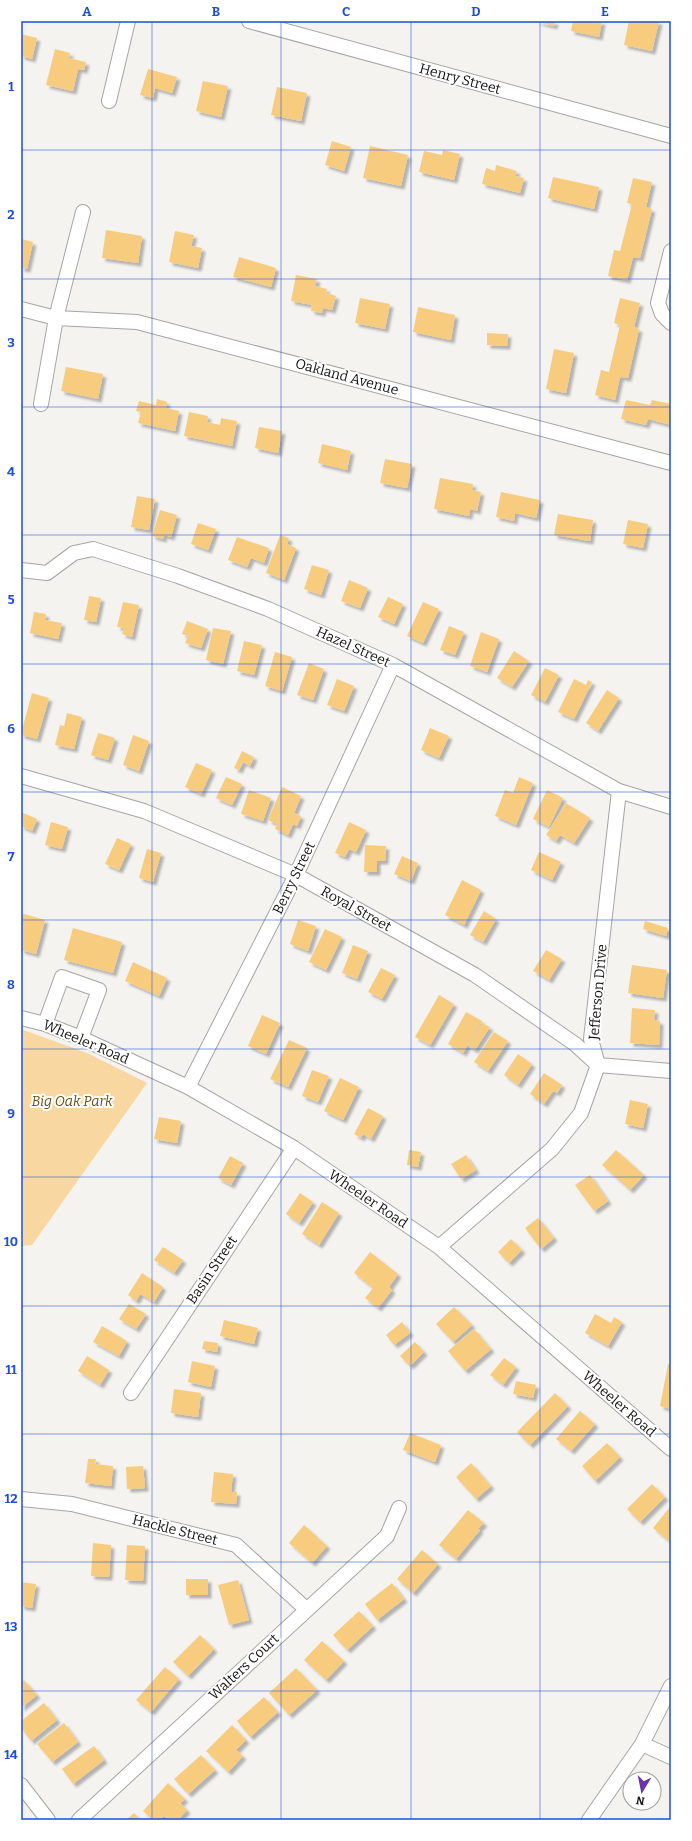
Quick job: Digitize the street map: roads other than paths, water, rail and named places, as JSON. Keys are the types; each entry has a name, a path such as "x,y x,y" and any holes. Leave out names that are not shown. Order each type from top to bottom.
{"street":[{"path":"109,101 128,21"},
{"name":"Henry Street","path":"249,21 671,136"},
{"path":"41,404 56,318 82,212"},
{"path":"671,251 658,303 662,314 671,324"},
{"name":"Oakland Avenue","path":"21,309 56,318 137,322 671,463"},
{"name":"Hazel Street","path":"21,570 47,574 74,553 93,549 178,576 268,609 394,665 619,791 671,807"},
{"name":"Berry Street","path":"188,1088 296,875 394,665"},
{"name":"Royal Street","path":"21,776 144,812 296,875 475,975 576,1044 598,1065"},
{"name":"Jefferson Drive","path":"598,1065 591,1039 619,791"},
{"path":"45,1024 62,977 99,990 81,1038"},
{"name":"Wheeler Road","path":"21,1018 45,1024 81,1038 188,1088 294,1148 439,1247 671,1449"},
{"path":"439,1247 552,1149 581,1112 598,1065 671,1071"},
{"name":"Basin Street","path":"131,1392 294,1148"},
{"name":"Hackle Street","path":"21,1500 72,1504 236,1545 306,1609"},
{"name":"Walters Court","path":"79,1820 306,1609 387,1536 399,1508"},
{"path":"589,1820 642,1744 671,1686"},
{"path":"642,1744 671,1757"},
{"path":"21,1785 48,1820"}],"park label":[{"name":"Big Oak Park","path":"72,1101"}]}
